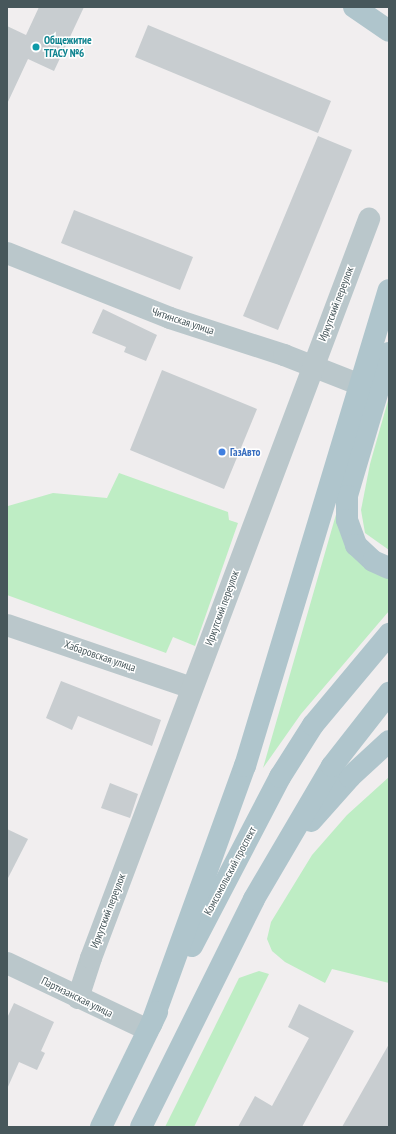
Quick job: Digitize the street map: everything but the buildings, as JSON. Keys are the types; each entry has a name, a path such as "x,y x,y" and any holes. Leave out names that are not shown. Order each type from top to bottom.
{"main road":[{"path":"354,7 389,31"},
{"path":"389,290 347,496 347,520 356,544 373,561 389,568"},
{"path":"149,1027 245,766 368,388 389,353"},
{"name":"Комсомольский проспект","path":"101,1127 149,1027 280,777 313,725 389,634"},
{"path":"141,1127 254,899 332,766 389,693"},
{"path":"254,899 298,836 350,777 389,742"}],"street":[{"name":"Иркутский переулок","path":"78,998 312,365 369,219"},
{"name":"Читинская улица","path":"7,253 170,318 312,365 368,388"},
{"name":"Хабаровская улица","path":"7,625 192,688"},
{"name":"Партизанская улица","path":"7,963 78,998 149,1027"}],"green space":[{"path":"389,397 389,550 365,533 361,510 370,464"},
{"path":"119,473 228,512 229,520 238,523 195,646 173,637 166,653 7,595 8,506 53,493 107,498"},
{"path":"337,511 389,576 389,611 301,714 263,768"},
{"path":"389,777 389,983 332,969 325,983 285,962 272,951 267,939 271,922 312,855 347,815"},
{"path":"259,971 269,974 194,1127 165,1127 239,978"}],"place":[{"name":"Общежитие ТГАСУ №6","path":"36,47"},
{"name":"ГазАвто","path":"222,452"}]}
